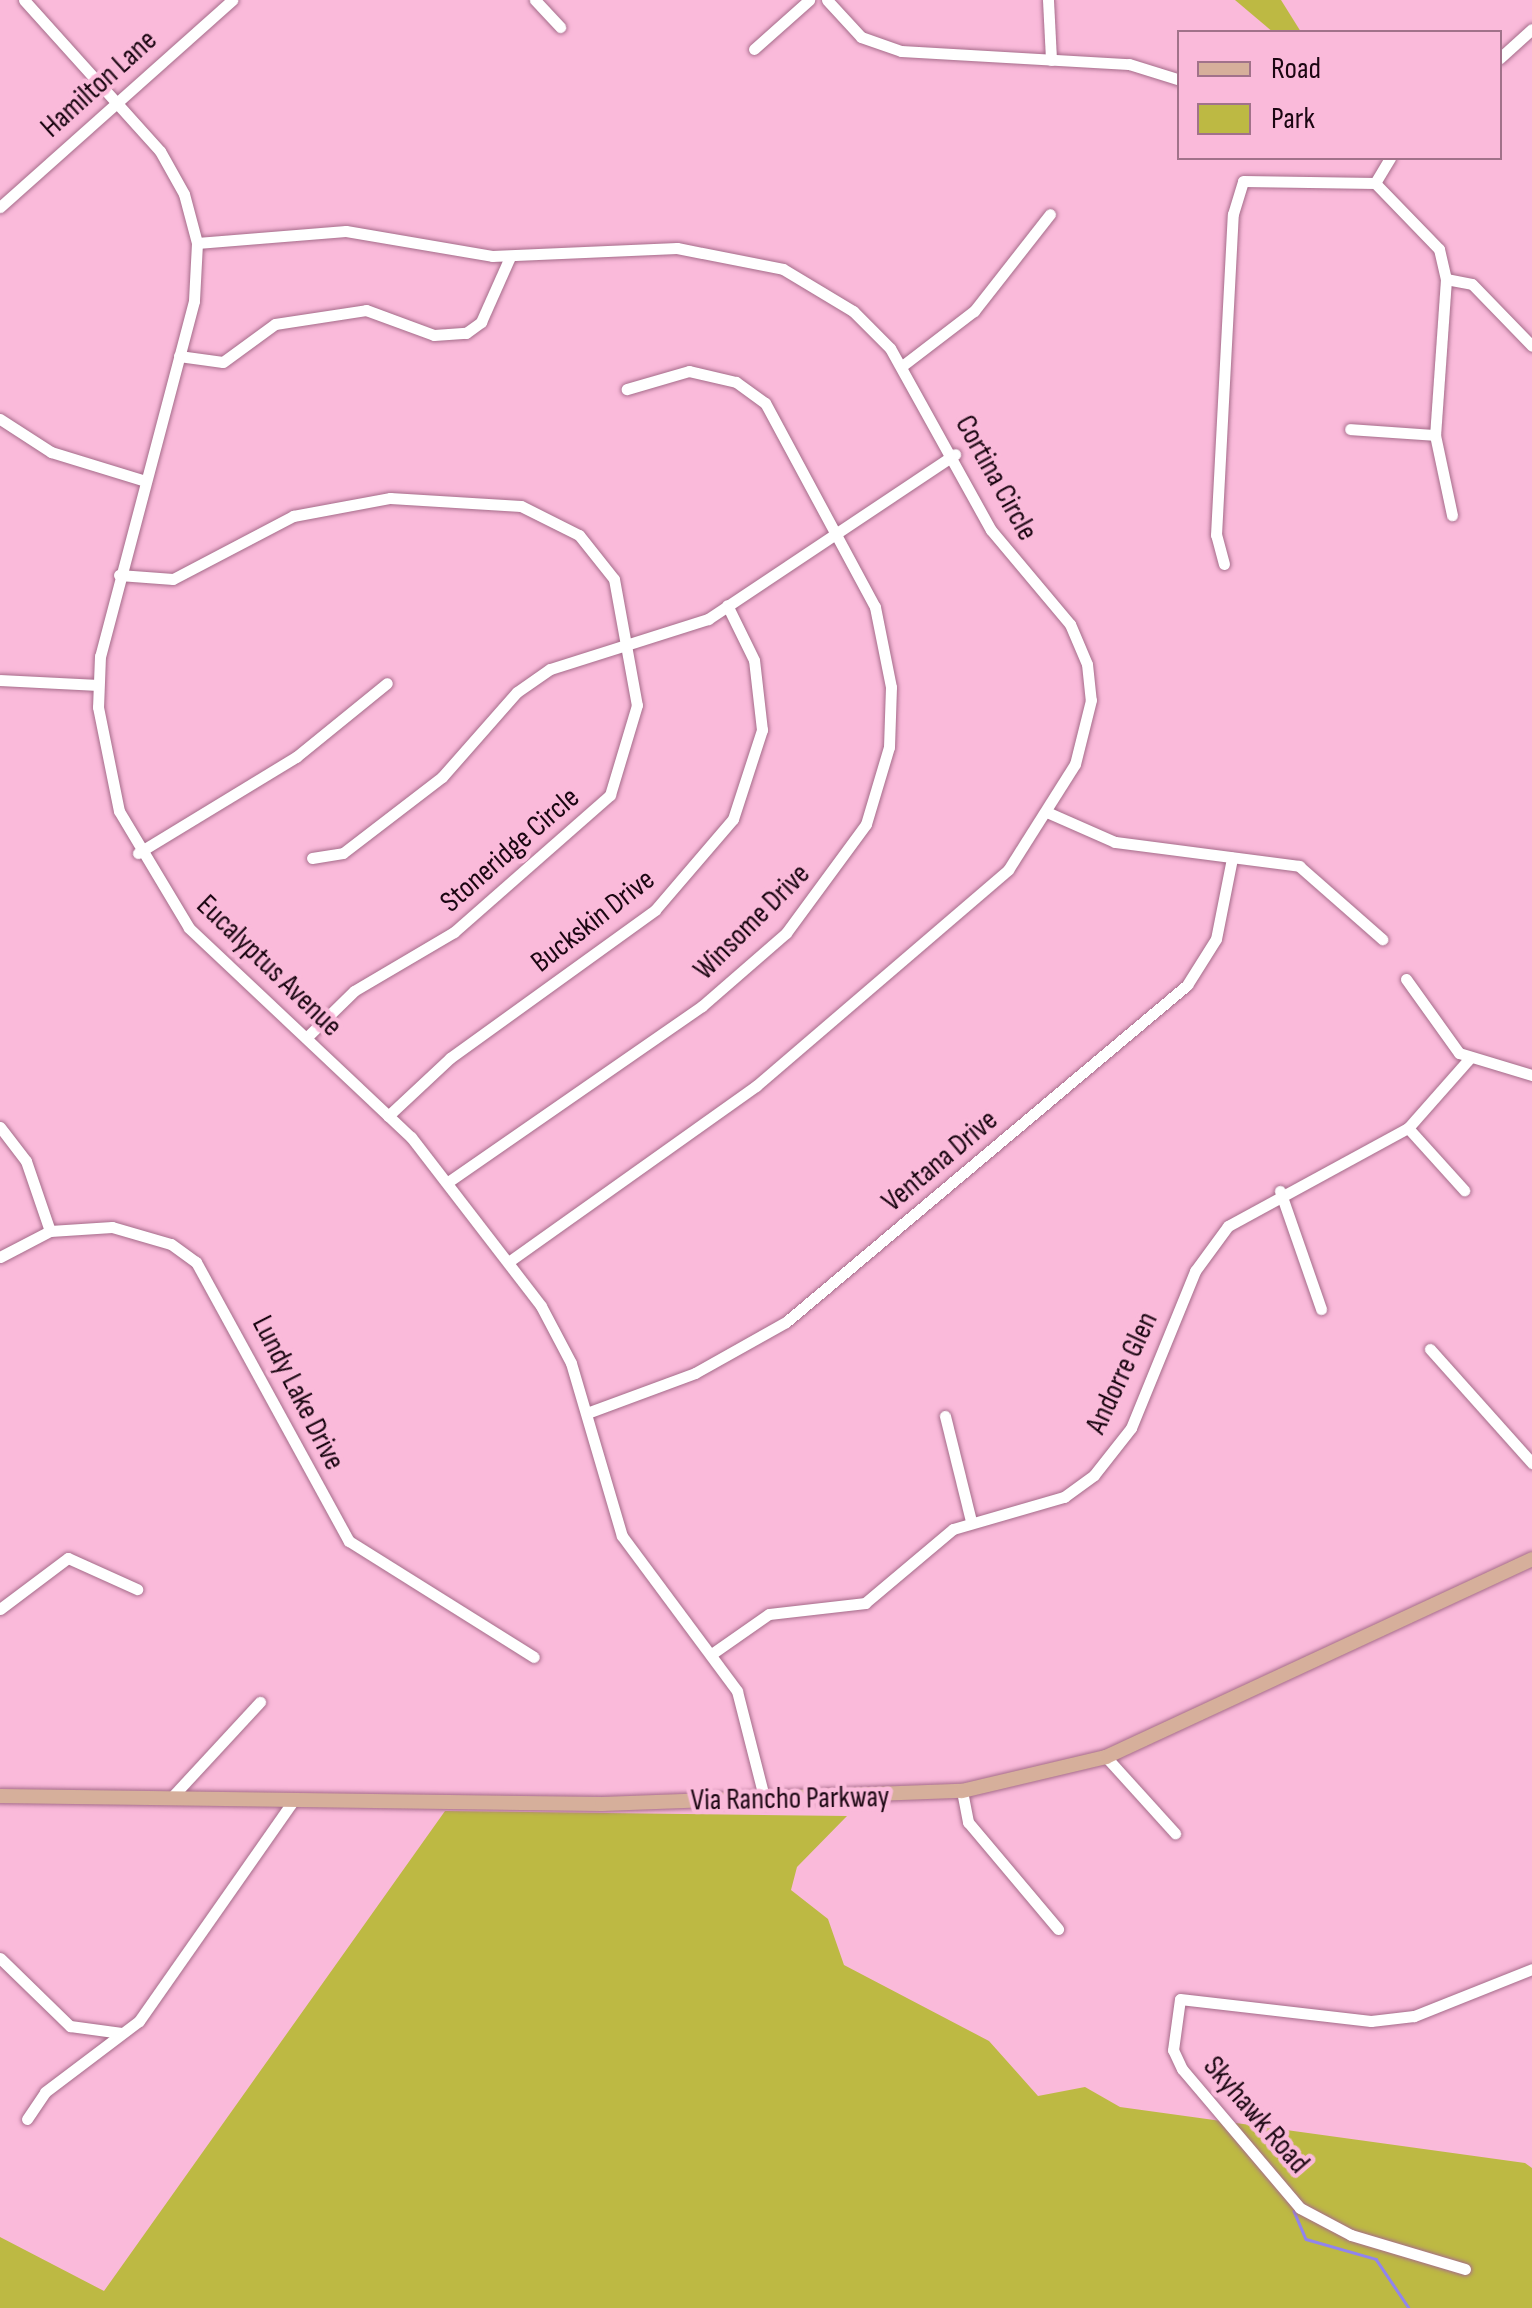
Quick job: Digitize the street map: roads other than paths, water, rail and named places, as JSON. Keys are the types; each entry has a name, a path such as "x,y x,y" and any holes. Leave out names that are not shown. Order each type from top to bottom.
{"main road":[{"name":"Via Rancho Parkway","path":"0,1796 292,1801 764,1801 962,1791 1106,1757 1532,1558"}],"street":[{"name":"Eucalyptus Avenue","path":"24,0 118,100 184,194 197,243 179,356 119,575 98,685 107,770 138,853 189,928 388,1116 448,1182 510,1261 570,1362 622,1536 714,1653 745,1710 764,1801"},
{"name":"Hamilton Lane","path":"0,206 232,0"},
{"path":"536,0 560,27"},
{"path":"754,49 810,0"},
{"path":"828,0 874,44 1129,64 1177,79"},
{"path":"1048,0 1050,60"},
{"path":"1502,56 1532,29"},
{"path":"1375,183 1389,160"},
{"path":"1224,564 1216,535 1233,214 1244,181 1375,183 1424,227 1446,279 1436,435 1452,515"},
{"path":"902,366 974,311 1050,214"},
{"name":"Cortina Circle","path":"197,243 346,231 510,257 729,253 831,295 902,366 954,454 991,530 1070,624 1087,664 1086,732 1049,812 956,921 756,1086 510,1261"},
{"path":"179,356 223,362 275,324 366,310 434,335 466,333 481,322 510,257"},
{"path":"1446,279 1472,284 1532,346"},
{"name":"Winsome Drive","path":"448,1182 734,980 845,861 881,783 890,687 875,607 778,422 736,382 689,371 627,389"},
{"path":"0,419 50,452 145,481"},
{"path":"1350,429 1436,435"},
{"path":"312,858 343,852 442,777 516,692 550,669 631,642 685,630 727,605 832,529 954,454"},
{"name":"Stoneridge Circle","path":"119,575 184,576 293,516 364,498 521,506 562,523 602,560 631,642 635,732 610,795 454,932 354,991 306,1038"},
{"name":"Buckskin Drive","path":"388,1116 450,1058 656,910 732,819 762,730 754,660 727,605"},
{"path":"0,680 98,685"},
{"path":"138,853 296,757 387,683"},
{"path":"1049,812 1115,842 1299,866 1382,939"},
{"name":"Ventana Drive","path":"587,1413 695,1373 786,1322 1187,985 1216,939 1232,858"},
{"path":"1406,979 1440,1033 1470,1058 1532,1075"},
{"name":"Andorre Glen","path":"714,1653 769,1614 865,1603 971,1521 1064,1496 1094,1475 1130,1428 1210,1248 1280,1191 1408,1128 1470,1058"},
{"path":"0,1127 26,1161 50,1231"},
{"path":"1408,1128 1464,1190"},
{"path":"1280,1191 1321,1310"},
{"name":"Lundy Lake Drive","path":"0,1257 50,1231 112,1227 171,1244 196,1262 349,1541 534,1657"},
{"path":"1430,1350 1532,1463"},
{"path":"945,1416 971,1521"},
{"path":"0,1609 68,1558 137,1590"},
{"path":"172,1798 260,1702"},
{"path":"1106,1757 1175,1833"},
{"path":"962,1791 968,1822 1058,1929"},
{"path":"26,2119 45,2092 126,2032 292,1801"},
{"path":"0,1958 70,2026 126,2032"},
{"name":"Skyhawk Road","path":"1465,2269 1351,2235 1300,2208 1182,2069 1174,2050 1180,1999 1371,2021 1414,2016 1532,1969"}],"waterway":[{"path":"1294,2211 1306,2239 1376,2259 1409,2308"}]}
